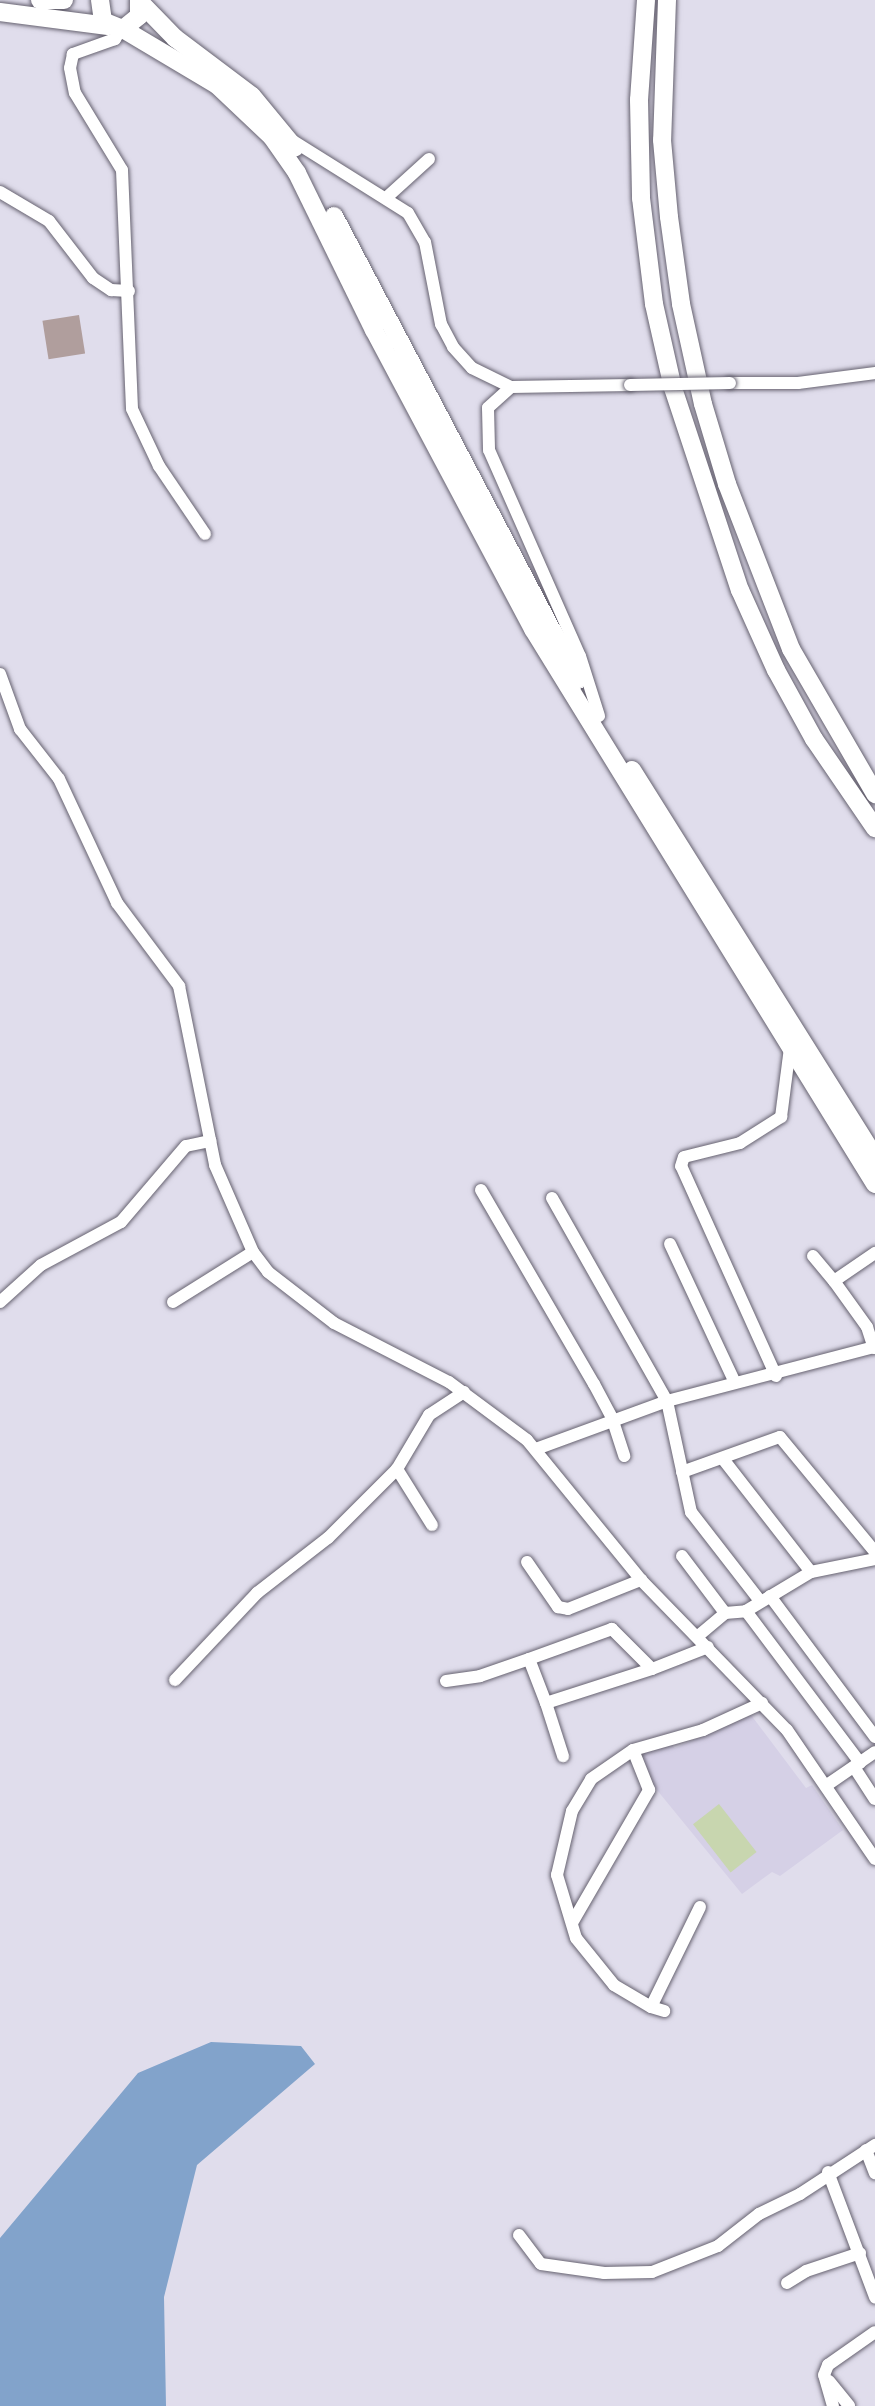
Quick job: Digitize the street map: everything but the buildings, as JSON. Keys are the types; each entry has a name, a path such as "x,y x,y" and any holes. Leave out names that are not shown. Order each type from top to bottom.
{"highway":[{"path":"40,0 64,0"},
{"path":"100,0 99,15 117,28 217,85 272,137 297,173 374,330 533,629 875,1184"},
{"path":"646,0 639,100 640,198 654,304 673,388 701,482 758,630 814,739 875,828"},
{"path":"667,0 662,140 669,217 681,304 703,404 738,515 791,649 875,794"},
{"path":"0,12 117,28 139,16 139,1"},
{"path":"139,1 175,38 252,96 287,137 316,182 599,716 875,1158"}],"street":[{"path":"117,28 115,39 73,54 70,68 75,93 122,170 129,291 132,409 139,431 205,534"},
{"path":"287,137 408,213 425,242 437,311 453,347 472,368 511,387 798,383 875,373"},
{"path":"386,198 429,159"},
{"path":"0,192 49,221 93,278 111,290 129,291"},
{"path":"511,387 488,408 489,450 580,656 599,716"},
{"path":"0,674 20,729 59,778 117,903 179,986 210,1141 222,1186 253,1252 268,1272 334,1323 406,1357 464,1392 536,1449 641,1580 762,1703 827,1785 875,1859"},
{"path":"776,1376 681,1166 684,1157 740,1143 781,1117 790,1048"},
{"path":"0,1302 41,1265 121,1222 186,1146 210,1141"},
{"path":"481,1190 612,1418 624,1456"},
{"path":"552,1198 667,1401 691,1512 765,1598 875,1737"},
{"path":"670,1244 735,1383"},
{"path":"173,1302 253,1252"},
{"path":"834,1281 875,1253"},
{"path":"536,1449 612,1418 667,1401 735,1383 776,1376 875,1348 867,1327 813,1256"},
{"path":"175,1680 256,1593 328,1538 397,1469 429,1415 464,1392"},
{"path":"682,1472 780,1437 875,1552"},
{"path":"723,1459 811,1572"},
{"path":"397,1469 432,1526"},
{"path":"682,1556 725,1613"},
{"path":"698,1636 725,1613 746,1611 811,1572 875,1559"},
{"path":"527,1562 558,1607 568,1609 641,1580"},
{"path":"746,1611 857,1765 875,1799"},
{"path":"446,1681 480,1676 612,1629 652,1668"},
{"path":"546,1704 708,1647"},
{"path":"529,1659 563,1756"},
{"path":"664,2011 651,2007 614,1985 576,1938 558,1875 572,1811 591,1779 633,1750 703,1730 762,1703"},
{"path":"572,1923 649,1790 633,1750"},
{"path":"827,1785 875,1752"},
{"path":"651,2007 700,1907"},
{"path":"519,2235 541,2264 641,2275 718,2246 828,2172 870,2147 875,2173"},
{"path":"828,2172 874,2290"},
{"path":"787,2283 806,2271 860,2253"},
{"path":"833,2406 824,2375 835,2358 875,2332"},
{"path":"824,2375 849,2406"}],"shaded area":[{"path":"751,1715 806,1788 812,1785 843,1830 780,1876 772,1872 742,1894 648,1779 640,1755 669,1743 675,1748"}],"green space":[{"path":"719,1804 757,1852 731,1872 693,1824"}],"water":[{"path":"211,2042 301,2046 315,2064 197,2165 164,2297 166,2406 0,2406 0,2238 138,2073"}]}
